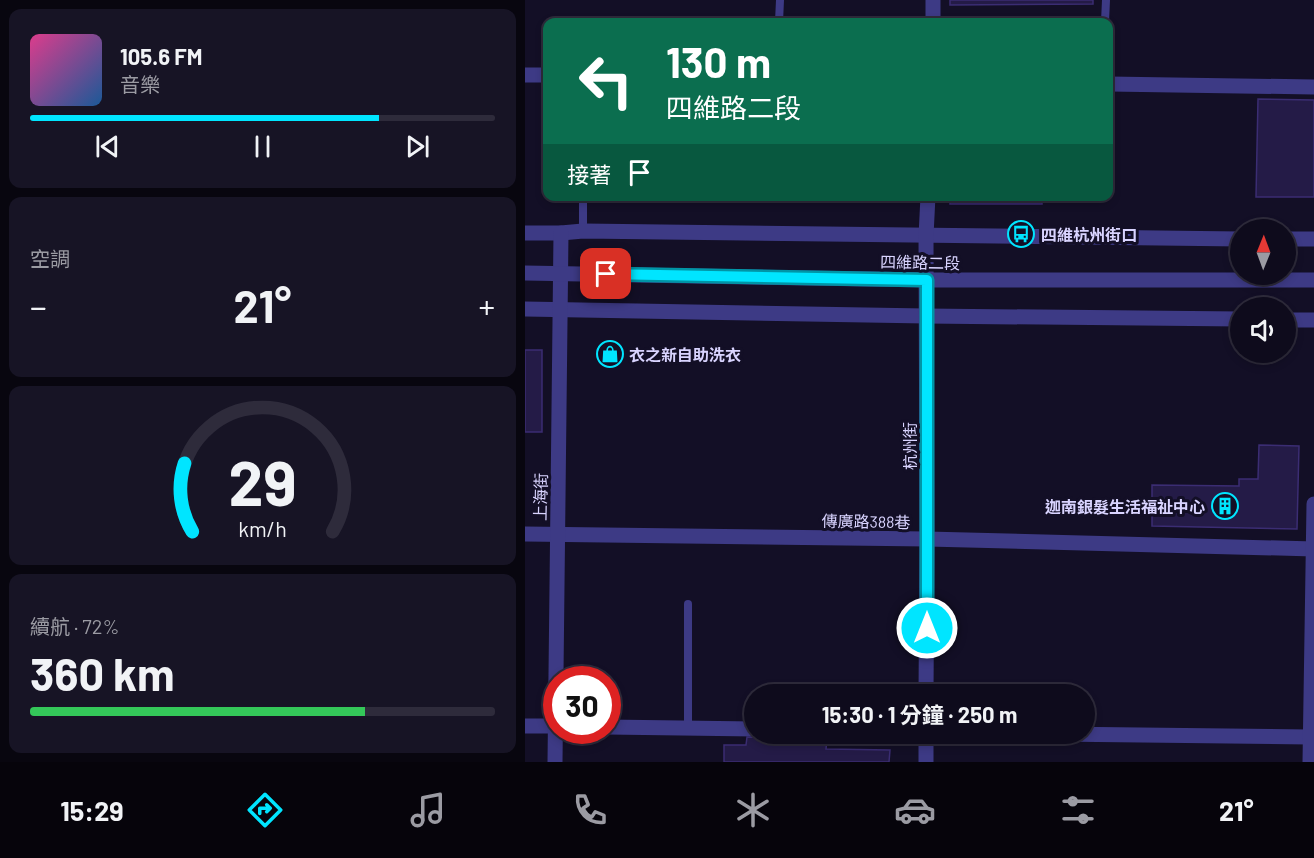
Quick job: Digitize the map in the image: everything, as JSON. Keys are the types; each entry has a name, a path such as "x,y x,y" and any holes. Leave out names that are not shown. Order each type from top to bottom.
{"street":[{"path":"933,0 933,18"},
{"path":"525,75 543,75"},
{"path":"1113,84 1314,87"},
{"name":"杭州街","path":"926,684 928,201"},
{"name":"四維路二段","path":"525,233 583,231 1230,239"},
{"name":"上海街","path":"556,666 561,233"},
{"path":"1296,239 1314,239"},
{"name":"四維路二段","path":"525,273 927,280 1314,280"},
{"path":"525,309 1230,319"},
{"path":"1296,320 1314,320"},
{"path":"1310,762 1314,504"},
{"name":"傳廣路388巷","path":"525,534 927,539 1313,549"},
{"path":"525,726 543,726"},
{"path":"621,727 744,729"},
{"path":"1095,734 1310,737"},
{"name":"上海街","path":"555,762 556,744"},
{"path":"926,744 926,762"}],"lane":[{"path":"779,18 780,0"},
{"path":"1105,18 1106,0"},
{"path":"583,201 583,231"},
{"path":"688,604 688,728"}],"building":[{"path":"950,0 1093,0 1093,4 950,5"},
{"path":"1258,99 1314,100 1314,197 1256,197"},
{"path":"950,201 1042,201 1042,204 950,204"},
{"path":"525,350 542,350 542,432 525,432"},
{"name":"迦南銀髮生活福祉中心","path":"1259,445 1299,446 1297,529 1152,526 1152,485 1239,486 1239,479 1258,479"},
{"path":"826,744 826,749 890,750 889,762 724,762 724,745"}],"place":[{"name":"四維杭州街口","path":"1021,234"},
{"name":"衣之新自助洗衣","path":"610,354"},
{"name":"迦南銀髮生活福祉中心","path":"1225,506"}],"route":[{"path":"606,274 927,280 927,628"}]}
